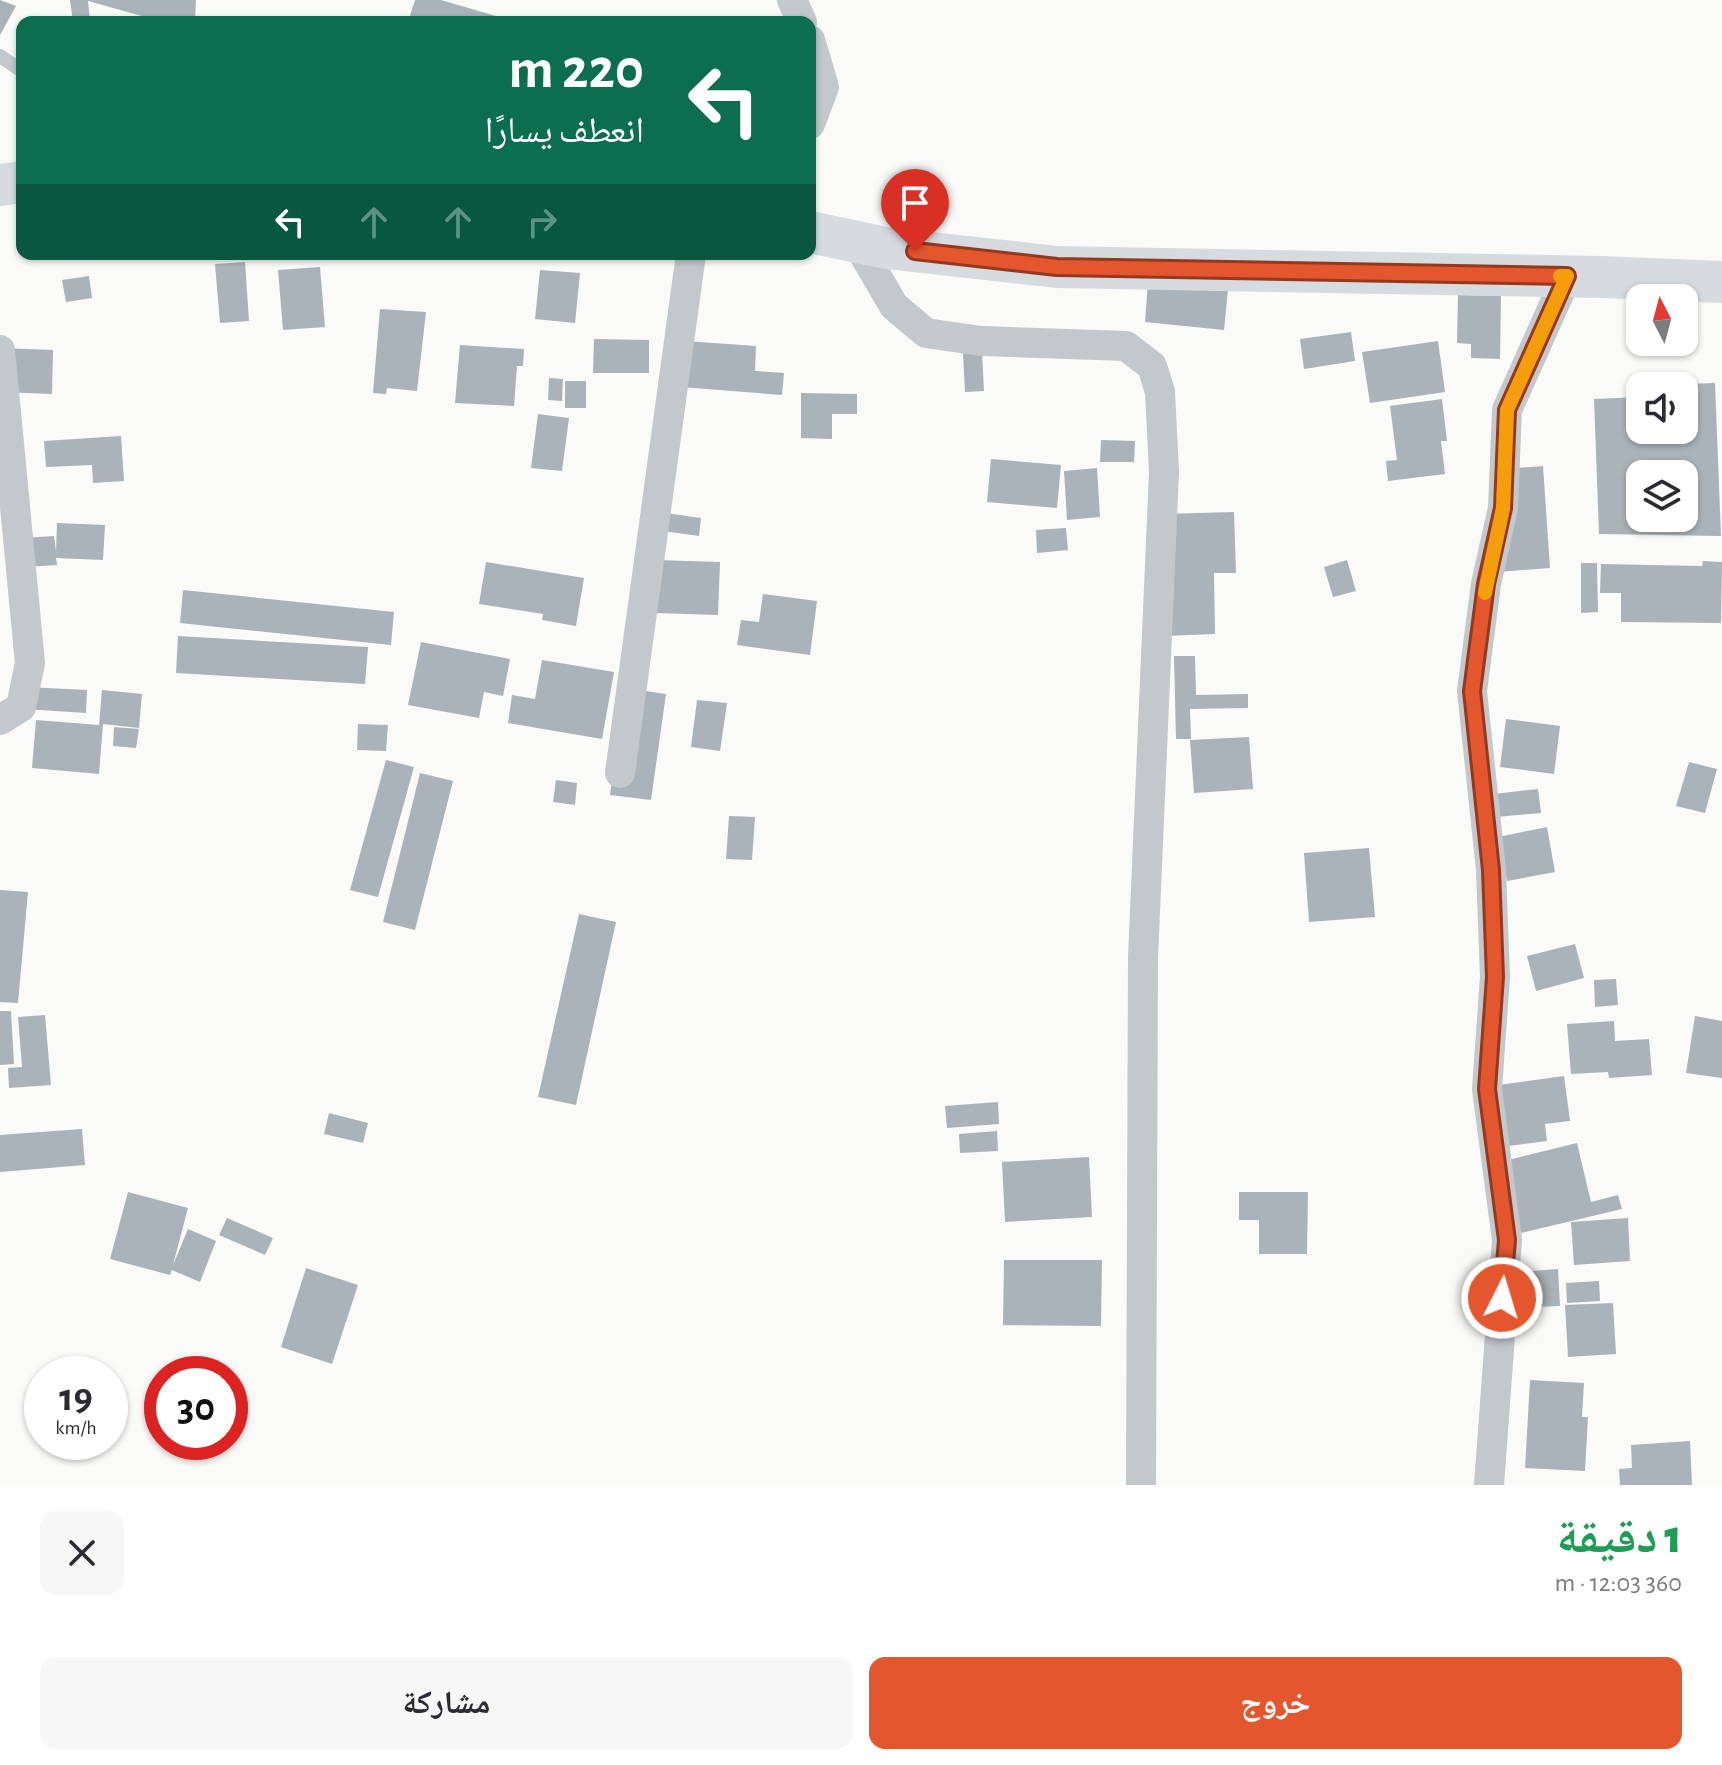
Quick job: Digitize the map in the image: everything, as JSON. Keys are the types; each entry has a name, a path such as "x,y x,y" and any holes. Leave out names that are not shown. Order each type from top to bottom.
{"main road":[{"path":"816,233 886,248 1057,267 1567,276 1722,282"}],"street":[{"path":"816,60 824,87 816,108"},
{"path":"856,241 894,306 926,333 981,341 1126,346 1152,366 1160,392 1164,472 1143,958 1141,1485"},
{"path":"620,773 690,260"},
{"path":"1489,1485 1507,1240 1487,1089 1495,977 1491,870 1472,691 1486,584 1503,508 1507,410 1567,276"},
{"path":"0,350 30,663 21,707 0,720"}],"building":[{"path":"0,0 16,6 0,35"},
{"path":"70,0 196,0 195,16 142,16 88,1 90,16 72,16"},
{"path":"415,0 441,0 496,16 410,16"},
{"path":"245,262 249,321 220,323 215,264"},
{"path":"320,267 325,327 283,330 278,270"},
{"path":"540,270 580,273 575,323 535,319"},
{"path":"89,276 92,298 66,302 62,280"},
{"path":"1148,283 1228,290 1224,330 1145,322"},
{"path":"1458,295 1501,296 1500,359 1471,358 1471,344 1457,343"},
{"path":"380,309 426,312 417,391 387,388 386,394 373,393"},
{"path":"1351,332 1355,361 1304,369 1300,339"},
{"path":"594,339 649,340 649,373 593,373"},
{"path":"685,341 756,346 755,371 784,373 782,395 681,387"},
{"path":"1438,341 1445,392 1370,403 1362,352"},
{"path":"460,345 524,349 523,366 517,366 514,406 455,403"},
{"path":"0,348 53,350 52,394 0,392"},
{"path":"982,352 984,391 965,392 963,353"},
{"path":"549,378 563,379 562,401 548,400"},
{"path":"565,381 586,381 586,408 565,408"},
{"path":"1715,383 1721,536 1599,534 1594,399 1626,398 1626,444 1698,444 1698,384"},
{"path":"801,393 857,394 857,414 832,414 832,439 801,438"},
{"path":"1442,399 1447,441 1441,441 1445,474 1388,481 1386,461 1397,460 1390,406"},
{"path":"538,414 569,418 562,471 531,468"},
{"path":"121,436 124,481 93,483 92,465 46,467 44,441"},
{"path":"1101,440 1135,441 1134,462 1100,462"},
{"path":"991,459 1061,465 1057,508 987,502"},
{"path":"1543,466 1550,568 1498,572 1490,470"},
{"path":"1097,468 1100,517 1067,520 1064,471"},
{"path":"658,512 701,518 699,536 656,530"},
{"path":"1234,512 1236,573 1214,573 1215,634 1165,636 1162,514"},
{"path":"57,523 105,525 103,560 56,558 57,565 26,567 23,538 54,536 56,551"},
{"path":"1066,528 1068,550 1037,553 1036,530"},
{"path":"655,560 720,562 718,615 654,613"},
{"path":"1347,560 1356,591 1333,597 1324,567"},
{"path":"1703,561 1722,562 1721,623 1621,622 1621,593 1600,593 1601,564 1702,566"},
{"path":"486,562 584,578 576,626 542,620 543,614 479,604"},
{"path":"1581,563 1597,563 1598,612 1581,613"},
{"path":"183,590 394,612 391,645 180,623"},
{"path":"763,594 817,601 810,655 737,645 741,620 759,622"},
{"path":"178,636 368,647 365,684 176,673"},
{"path":"421,642 510,659 503,696 484,692 479,718 408,705"},
{"path":"1174,656 1195,656 1196,695 1248,694 1248,708 1190,709 1191,739 1176,739"},
{"path":"542,660 614,672 602,739 508,723 512,695 535,699"},
{"path":"25,687 87,690 86,713 24,709"},
{"path":"625,688 666,694 651,800 610,795"},
{"path":"102,690 142,694 139,728 103,724 99,774 32,768 36,720 99,725"},
{"path":"697,700 727,703 720,751 691,747"},
{"path":"1506,719 1560,726 1554,774 1500,767"},
{"path":"358,724 388,725 386,751 357,750"},
{"path":"114,727 139,729 136,748 113,746"},
{"path":"1249,737 1253,789 1194,793 1190,740"},
{"path":"386,760 414,767 378,897 350,890"},
{"path":"1689,762 1717,769 1705,813 1676,806"},
{"path":"420,773 453,781 415,930 383,922"},
{"path":"556,780 577,783 575,805 553,802"},
{"path":"1538,789 1541,813 1496,817 1494,794"},
{"path":"729,816 755,817 752,860 726,859"},
{"path":"1547,827 1555,872 1507,881 1498,837"},
{"path":"1369,848 1375,917 1309,922 1304,853"},
{"path":"0,890 28,892 18,1003 0,1002"},
{"path":"579,914 616,922 576,1105 538,1097"},
{"path":"1575,944 1584,978 1536,991 1527,956"},
{"path":"1616,979 1618,1005 1595,1007 1594,980"},
{"path":"0,1011 11,1011 14,1064 0,1065"},
{"path":"45,1015 51,1085 9,1088 8,1068 22,1067 18,1017"},
{"path":"1695,1016 1722,1021 1722,1078 1686,1073"},
{"path":"1614,1021 1615,1041 1649,1039 1652,1075 1609,1078 1608,1072 1571,1074 1567,1024"},
{"path":"1564,1076 1570,1121 1545,1124 1547,1141 1484,1149 1476,1088"},
{"path":"998,1102 999,1124 947,1128 945,1106"},
{"path":"329,1113 368,1123 363,1143 324,1134"},
{"path":"82,1129 85,1165 0,1172 0,1135"},
{"path":"997,1131 998,1151 960,1153 959,1134"},
{"path":"1577,1143 1591,1202 1618,1195 1622,1209 1517,1234 1500,1162"},
{"path":"1089,1157 1092,1217 1005,1222 1002,1162"},
{"path":"128,1192 188,1208 173,1265 188,1229 216,1241 200,1282 172,1270 170,1275 110,1259"},
{"path":"1239,1192 1308,1192 1307,1254 1259,1254 1259,1220 1239,1220"},
{"path":"227,1218 273,1238 265,1255 219,1235"},
{"path":"1628,1218 1630,1261 1574,1265 1571,1222"},
{"path":"1004,1260 1102,1260 1101,1326 1003,1325"},
{"path":"306,1268 358,1285 332,1364 281,1347"},
{"path":"1558,1269 1560,1306 1534,1307 1532,1271"},
{"path":"1599,1281 1600,1301 1567,1303 1566,1283"},
{"path":"1613,1303 1616,1354 1568,1357 1565,1305"},
{"path":"1530,1380 1584,1383 1582,1417 1588,1417 1585,1471 1525,1468"},
{"path":"1690,1441 1692,1485 1620,1485 1619,1469 1632,1468 1631,1445"}],"slow traffic":[{"path":"1485,593 1503,508 1507,410 1567,276 1560,276"}],"route":[{"path":"915,251 1057,267 1567,276 1507,410 1503,508 1486,584 1472,691 1491,870 1495,977 1487,1089 1507,1240 1502,1298"}]}
